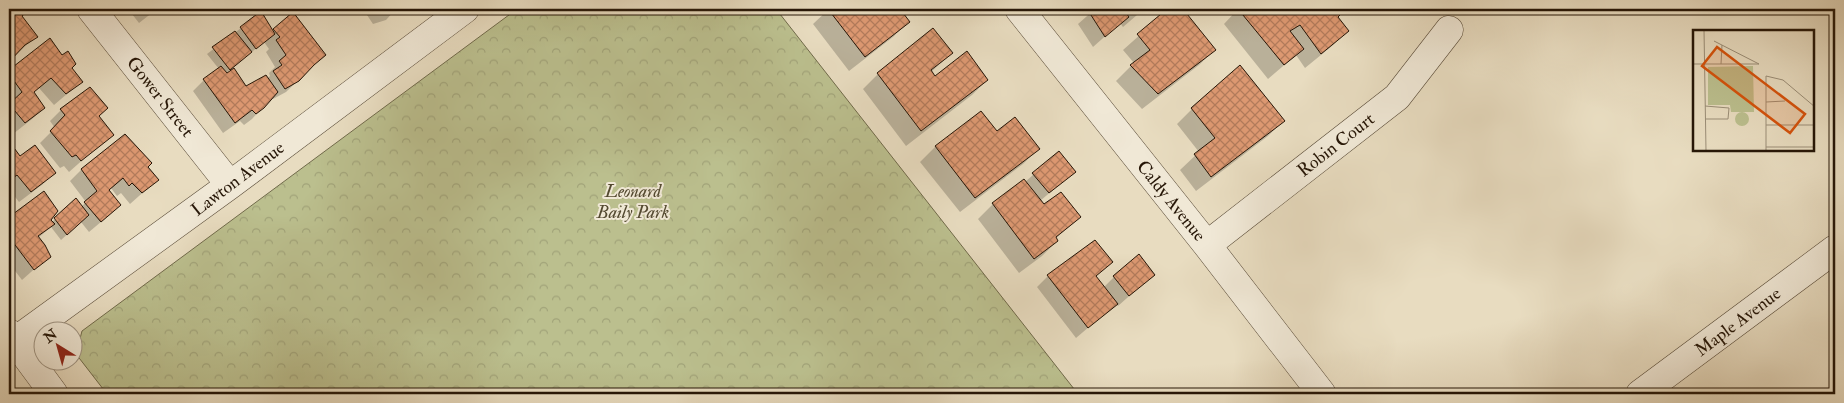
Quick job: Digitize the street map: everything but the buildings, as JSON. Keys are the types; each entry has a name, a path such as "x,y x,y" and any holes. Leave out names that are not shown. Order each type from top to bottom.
{"street":[{"name":"Gower Street","path":"91,9 230,185"},
{"name":"Lawton Avenue","path":"11,340 230,185 466,9"},
{"name":"Caldy Avenue","path":"1018,9 1207,245 1322,394"},
{"name":"Robin Court","path":"1207,245 1398,97 1449,30"},
{"name":"Maple Avenue","path":"1640,394 1835,249"},
{"path":"11,340 54,394"}],"green space":[{"name":"Leonard Baily Park","path":"517,9 776,9 1078,394 107,394 82,362 82,331"}]}
